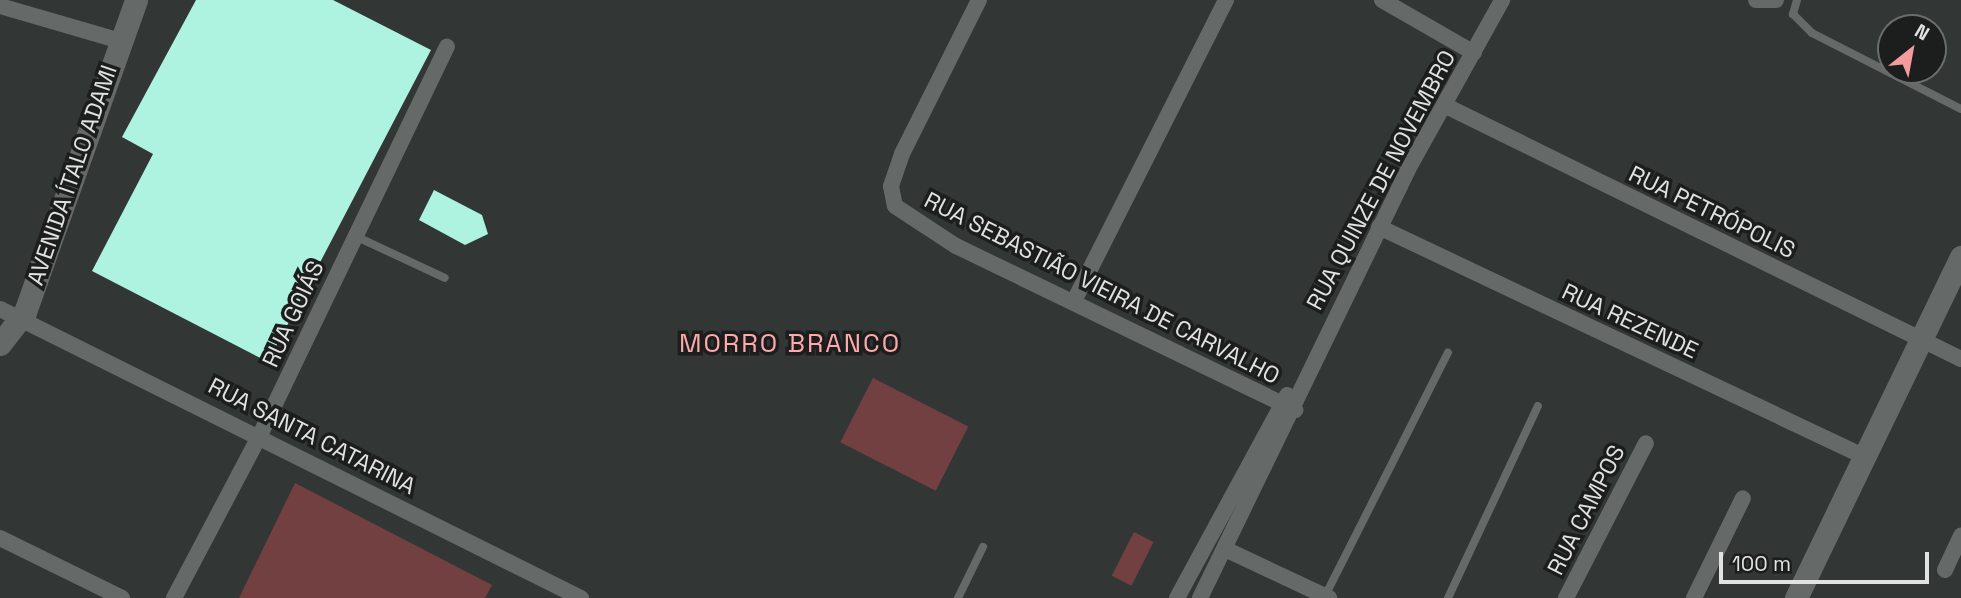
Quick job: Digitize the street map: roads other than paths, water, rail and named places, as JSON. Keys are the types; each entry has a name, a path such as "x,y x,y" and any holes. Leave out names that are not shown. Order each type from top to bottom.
{"main road":[{"name":"AVENIDA ÍTALO ADAMI","path":"0,344 22,317 79,167 117,40 135,0"},
{"path":"1803,595 1863,456 1961,257"}],"street":[{"name":"RUA SEBASTIÃO VIEIRA DE CARVALHO","path":"979,0 902,154 891,186 892,201 917,224 1289,406"},
{"path":"1074,301 1226,0"},
{"path":"1382,0 1474,53"},
{"name":"RUA QUINZE DE NOVEMBRO","path":"1177,598 1289,406 1379,228 1502,0"},
{"path":"1756,0 1776,0"},
{"path":"0,6 117,40"},
{"name":"RUA GOIÁS","path":"174,598 260,435 447,47"},
{"name":"RUA PETRÓPOLIS","path":"1444,105 1961,359"},
{"name":"RUA REZENDE","path":"1379,228 1863,456"},
{"name":"RUA SANTA CATARINA","path":"0,309 22,317 260,435 581,598"},
{"name":"RUA QUINZE DE NOVEMBRO","path":"1200,598 1227,550 1289,406"},
{"name":"RUA CAMPOS","path":"1566,598 1646,443"},
{"path":"1694,598 1744,498"},
{"path":"1945,569 1961,536"},
{"path":"0,538 122,598"},
{"path":"1227,550 1326,597"},
{"path":"1197,561 1215,570"}],"lane":[{"path":"1797,0 1793,14 1812,33 1961,109"},
{"path":"355,236 445,278"},
{"path":"1326,597 1448,353"},
{"path":"1448,598 1538,406"},
{"path":"958,598 983,547"}],"district":[{"name":"MORRO BRANCO","path":"790,344"}]}
